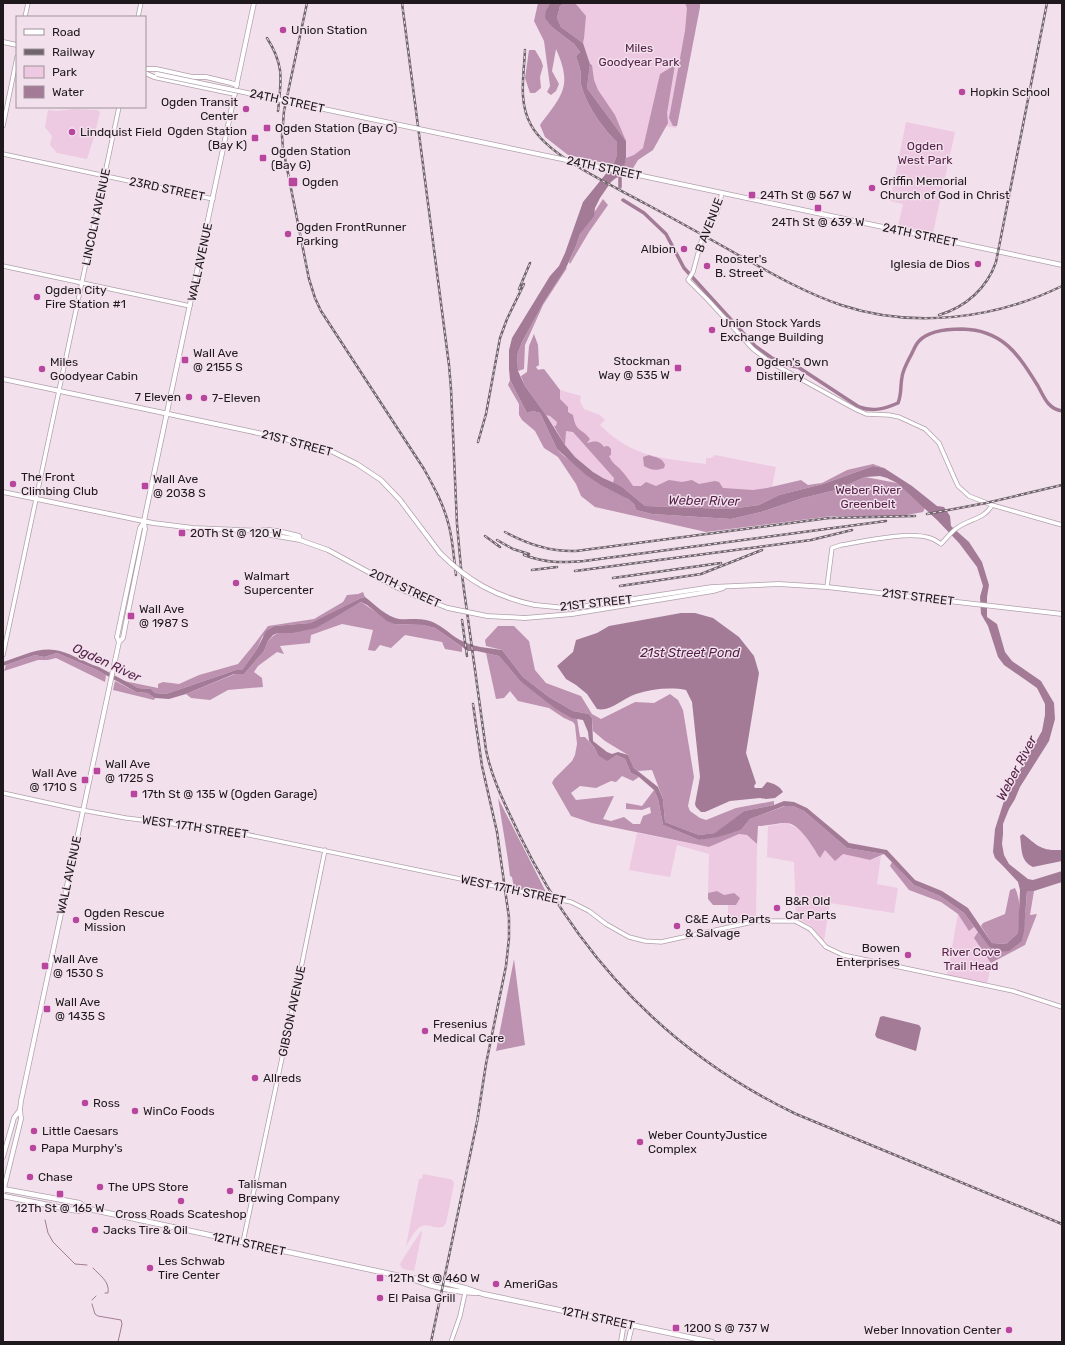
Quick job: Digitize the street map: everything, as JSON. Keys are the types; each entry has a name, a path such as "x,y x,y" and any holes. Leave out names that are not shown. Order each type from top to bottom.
{"main road":[{"name":"WALL AVENUE","path":"3,1190 21,1119 20,1109 109,687 119,642 122,638 126,620 145,529 144,522 254,3"},
{"path":"3,42 16,44"},
{"name":"24TH STREET","path":"146,71 156,70 192,77 206,77 237,85"},
{"name":"24TH STREET","path":"146,71 1062,265"},
{"name":"24TH STREET","path":"146,72 154,77 235,94"},
{"name":"21ST STREET","path":"3,379 308,444 343,456 369,471 390,490 400,500 440,553 461,573 484,588 510,599 535,605 566,608 582,607 712,587 780,584 827,587 1062,614"},
{"name":"20TH STREET","path":"3,492 144,522 193,528 259,531 273,530 299,536 300,540"},
{"name":"20TH STREET","path":"259,531 265,534 300,540 328,550 396,587 416,596 448,608 487,616 525,618 572,614 713,591 728,587"},
{"name":"WALL AVENUE","path":"3,1157 14,1118 20,1109"},
{"name":"12TH STREET","path":"3,1190 79,1204 89,1209 409,1278 425,1284 465,1293 483,1294"},
{"name":"12TH STREET","path":"3,1196 78,1210 89,1209"},
{"name":"12TH STREET","path":"409,1278 426,1279 458,1286 483,1294 712,1342"},
{"path":"621,1342 624,1323"},
{"path":"628,1342 632,1325"}],"street":[{"path":"25,16 28,3"},
{"path":"138,16 142,3"},
{"path":"3,126 16,62"},
{"name":"LINCOLN AVENUE","path":"3,655 119,108"},
{"name":"23RD STREET","path":"3,154 213,199"},
{"name":"B AVENUE","path":"722,193 716,213 704,235 693,272 689,279 753,349 770,362 854,409 866,414 899,417 925,429 940,444 952,476 958,486 969,496 992,505"},
{"path":"3,266 190,306"},
{"path":"827,587 832,548 841,544 904,536 932,538 941,544 958,527 985,514 990,510 992,505 1062,524"},
{"name":"WEST 17TH STREET","path":"3,792 126,818 230,831 571,902 589,911 606,924 629,937 645,941 661,942 757,921 795,921 810,929 826,947 843,955 1013,991 1062,1007"},
{"name":"GIBSON AVENUE","path":"243,1242 325,850"},
{"path":"451,1342 460,1316 465,1293"}],"green space":[{"path":"538,3 550,3 546,10 553,28 574,44 580,52 576,56 581,72 581,83 586,99 595,115 617,142 617,155 613,165 568,155 545,137 540,125 554,106 563,90 564,73 556,49 552,71 559,84 556,91 551,95 547,92 550,86 544,41 534,21"},
{"name":"Miles Goodyear Park","path":"565,3 700,3 677,126 676,128 666,126 631,158 631,156 626,158 626,141 587,88 590,64"},
{"path":"565,3 575,3 586,16 583,43 561,27 557,18 560,6"},
{"path":"685,3 700,3 700,7 677,126 673,126 669,118 685,31 687,8"},
{"path":"529,50 535,50 543,66 540,77 541,88 535,93 530,93 525,78"},
{"path":"590,64 592,65 594,80 598,90 615,115 626,141 587,88"},
{"path":"675,65 667,113 668,123 653,150 638,160 632,170 623,168 626,158 634,155 643,148 660,74"},
{"name":"Lindquist Field","path":"73,109 97,110 100,112 87,159 57,153 50,145 52,136 45,127 48,110 57,111"},
{"name":"Ogden West Park","path":"906,122 955,132 933,233 898,226 903,204 890,201"},
{"path":"603,199 608,205 589,232 570,264 569,262 580,234"},
{"path":"566,268 543,305 525,345 524,369 518,371 517,355 522,342 544,302"},
{"name":"Weber River Greenbelt","path":"534,334 538,345 539,365 536,367 538,370 544,369 560,390 560,399 568,407 568,412 573,415 577,427 590,439 587,443 597,442 604,447 609,447 611,449 611,455 609,456 610,459 624,473 633,486 641,486 646,482 656,486 669,480 682,482 692,480 699,484 715,481 719,482 723,488 753,490 801,480 808,485 822,483 847,470 873,464 884,468 873,466 823,484 779,495 759,505 730,509 645,506 621,486 613,483 614,478 573,432 566,431 565,445 554,426 556,426 557,422 550,416 546,415 525,386 521,376 527,372 529,346"},
{"path":"528,369 544,369 560,390 581,396 580,401 584,409 600,415 605,420 600,425 612,436 636,450 662,458 706,464 706,458 711,458 715,455 776,467 772,487 774,498 730,509 645,506 621,486 593,472 575,457 565,445 521,376 526,374"},
{"name":"Weber River Greenbelt","path":"510,380 527,413 533,411 540,413 557,449 564,456 628,499 634,504 636,510 652,514 731,519 761,512 803,498 836,490 865,477 897,483 925,508 923,512 896,517 832,516 706,532 595,507 581,496 576,484 558,457 544,448 535,431 522,420 519,415 519,404 508,385"},
{"path":"649,455 662,460 665,465 664,468 654,470 644,466 643,457"},
{"path":"363,592 365,597 310,623 275,626 262,637 257,649 242,670 236,670 166,694 155,693 151,689 138,688 124,681 158,688 158,684 163,682 179,684 199,675 238,664 268,626 314,619 343,602 347,595"},
{"path":"361,602 394,624 423,625 435,628 462,647 462,652 445,649 442,642 405,635 391,648 380,645 375,651 368,650 373,630 342,624 311,635 310,643 280,646 284,654 277,652 258,666 254,672 262,678 263,687 228,690 210,700 191,698 186,694 235,674 244,674 264,651 268,641 278,633 293,633 345,611"},
{"path":"498,626 514,626 529,641 535,670 546,683 581,696 592,714 601,719 635,702 654,703 670,694 678,700 683,710 694,777 688,806 690,811 700,818 706,820 736,808 774,801 774,805 744,811 716,833 699,835 665,822 663,799 652,770 638,771 634,768 628,755 605,741 593,731 592,718 589,714 573,711 549,697 523,677 502,650 486,646 485,640"},
{"path":"57,653 106,675 105,682 56,658 38,660 4,671 6,665 35,655 44,657"},
{"path":"486,653 499,656 521,682 571,718 577,718 580,737 585,737 594,747 598,755 616,755 625,759 631,773 639,777 633,781 622,776 616,782 611,781 596,788 580,786 571,793 576,800 614,796 603,819 611,821 624,817 633,824 640,824 643,816 651,813 650,807 642,810 626,809 626,803 642,806 654,790 658,799 663,825 699,840 741,830 750,819 785,806 793,806 804,811 847,848 884,854 870,860 843,854 835,861 825,850 820,858 801,831 791,824 786,823 758,826 757,844 747,835 739,834 709,847 592,823 571,816 552,783 554,779 572,761 575,755 577,744 575,725 573,722 549,708 518,701 510,691 504,698 496,699"},
{"path":"115,681 136,692 147,693 155,698 154,700 113,690"},
{"path":"498,798 547,894 514,888 512,877 510,876"},
{"path":"787,823 801,830 820,858 825,850 870,860 881,856 877,884 898,888 894,913 830,903 824,941 810,925 796,918 794,862 767,857 768,826"},
{"path":"637,833 709,847 739,834 747,835 757,844 756,917 728,924 728,905 736,905 734,893 724,895 717,891 708,893 709,854 677,845 670,877 629,870"},
{"path":"892,862 914,885 940,896 964,913 974,927 969,931 958,914 941,902 909,890 890,866"},
{"path":"1015,888 1019,899 1018,933 1006,944 992,943 981,926 983,923 1005,914 1010,890"},
{"path":"717,891 724,895 734,893 740,898 736,905 713,905 708,899 708,893"},
{"path":"1027,891 1034,891 1030,915 1037,914 1025,945 991,963 974,938 978,932 989,947 998,952 1022,941"},
{"name":"River Cove Trail Head","path":"964,913 989,947 994,950 987,984 947,975 958,914"},
{"path":"514,959 525,1045 496,1051"},
{"path":"423,1174 450,1179 453,1181 454,1184 446,1223 437,1228 427,1225 420,1227 414,1233 406,1246 419,1179 422,1179"},
{"path":"421,1231 422,1233 414,1271 403,1269 400,1265 401,1262"}],"water":[{"path":"550,3 565,3 560,6 557,18 561,27 583,43 590,64 587,88 626,141 626,158 622,176 611,182 600,198 595,208 594,216 580,234 566,268 544,302 522,342 517,355 518,371 525,386 565,445 575,457 593,472 621,486 645,506 730,509 759,505 779,495 823,484 873,466 884,468 912,486 937,506 944,507 950,516 951,526 969,542 982,562 989,585 987,597 987,617 997,624 1005,652 1012,661 1041,681 1054,703 1055,719 1049,741 1020,787 1009,809 1003,824 1002,844 1004,855 1009,864 1028,879 1033,880 1062,871 1062,882 1034,891 1027,891 1022,941 1009,951 998,952 989,947 964,913 940,896 914,885 884,854 847,848 804,811 793,806 784,806 750,819 741,830 718,837 699,840 663,825 658,799 654,790 639,777 631,773 625,759 616,755 607,761 598,755 589,741 588,732 583,720 571,718 556,709 521,682 499,656 477,651 468,651 435,628 423,625 394,624 387,621 361,602 316,628 293,633 278,633 273,635 268,641 264,651 244,674 234,674 186,694 169,699 155,698 147,693 136,692 97,670 57,653 44,657 35,655 3,666 3,662 29,653 49,649 55,650 70,654 99,667 138,688 151,689 155,693 166,694 236,670 242,670 257,649 266,631 275,626 310,623 365,597 394,618 423,619 431,621 456,638 465,642 481,647 502,650 523,677 549,697 573,711 589,714 592,718 593,741 612,754 618,752 628,755 634,768 658,787 663,799 665,822 699,835 715,833 744,811 774,805 784,801 794,802 807,808 849,843 887,850 915,880 942,891 968,908 992,943 1006,944 1018,933 1020,890 1018,882 995,858 993,852 995,829 1004,801 1007,800 1012,784 1042,731 1045,715 1045,704 1037,688 1004,665 998,657 988,626 981,614 980,597 983,586 977,567 959,543 937,520 897,483 880,476 865,477 836,490 803,498 761,512 731,519 652,514 636,510 634,504 628,499 601,485 586,475 557,449 540,413 533,411 527,413 510,380 509,350 512,338 550,276 559,266 583,202 613,165 617,155 617,142 595,115 583,91 581,72 576,56 580,52 574,44 553,28 545,18 546,10"},
{"name":"21st Street Pond","path":"681,613 695,613 713,618 739,637 754,656 759,673 746,753 756,783 754,786 755,788 762,788 767,782 776,785 783,792 775,798 730,801 705,812 701,812 695,804 700,777 692,702 686,690 661,689 648,691 631,696 612,707 597,709 587,694 566,679 557,666 573,652 576,640 597,633 609,626"},
{"path":"1023,834 1032,842 1044,849 1062,850 1062,861 1033,867 1024,858 1020,836"},
{"path":"883,1016 919,1025 921,1028 916,1051 877,1038 875,1035 880,1017"}],"waterway":[{"path":"620,172 620,187"},
{"path":"623,200 644,213 666,234 684,268 755,346 772,358 791,366 798,367 859,407 864,409 878,409 898,403 901,381 906,364 915,347 923,337 933,332 962,329 976,330 988,334 999,339 1008,346 1023,364 1047,402 1053,408 1062,411"},
{"path":"45,1220 48,1233 53,1242 75,1264 87,1265"},
{"path":"93,1268 106,1282 108,1293 105,1293"},
{"path":"92,1300 96,1296"},
{"path":"92,1304 95,1314 98,1316 121,1320 122,1324 118,1342"}],"railway":[{"path":"307,3 284,111 282,136 283,148 309,279 321,311 424,469 442,503 449,526 456,575"},
{"path":"402,3 449,365 457,524 461,568 486,750 500,793 519,834 543,879 570,922 600,961 633,998 669,1032 708,1062 751,1090 796,1114 1062,1224"},
{"path":"939,315 967,302 987,280 996,262 1047,3"},
{"path":"267,38 273,48 279,65 281,82 278,111"},
{"path":"525,50 523,88 524,107 531,125 540,137 552,148 566,159 600,180 778,277 815,295 841,305 896,317 953,317 982,313 1009,306 1062,286"},
{"path":"519,289 530,263"},
{"path":"478,442 486,414 500,338 507,319 524,284"},
{"path":"927,514 986,503 1062,485"},
{"path":"505,532 548,549 576,551 829,518 915,516"},
{"path":"524,555 539,560 554,562 584,561 886,521"},
{"path":"575,571 811,540 852,530"},
{"path":"485,536 500,547"},
{"path":"497,540 513,549 529,554"},
{"path":"620,586 701,574 762,550"},
{"path":"613,578 721,563"},
{"path":"532,570 557,567"},
{"path":"462,620 467,656"},
{"path":"473,704 482,766 497,832 509,918 509,938 506,966 486,1064 477,1122"},
{"path":"431,1342 478,1117"}],"place":[{"name":"Union Station","path":"283,30"},
{"name":"Hopkin School","path":"962,92"},
{"name":"Ogden Transit Center","path":"246,109"},
{"name":"Ogden Station (Bay C)","path":"267,128"},
{"name":"Lindquist Field","path":"72,132"},
{"name":"Ogden Station (Bay K)","path":"255,138"},
{"name":"Ogden Station (Bay G)","path":"263,158"},
{"name":"Ogden","path":"293,182"},
{"name":"Griffin Memorial Church of God in Christ","path":"872,188"},
{"name":"24Th St @ 567 W","path":"752,195"},
{"name":"24Th St @ 639 W","path":"818,208"},
{"name":"Ogden FrontRunner Parking","path":"288,234"},
{"name":"Albion","path":"684,249"},
{"name":"Iglesia de Dios","path":"978,264"},
{"name":"Rooster's B. Street","path":"707,266"},
{"name":"Ogden City Fire Station #1","path":"37,297"},
{"name":"Union Stock Yards Exchange Building","path":"712,330"},
{"name":"Wall Ave @ 2155 S","path":"185,360"},
{"name":"Stockman Way @ 535 W","path":"678,368"},
{"name":"Miles Goodyear Cabin","path":"42,369"},
{"name":"Ogden's Own Distillery","path":"748,369"},
{"name":"7 Eleven","path":"189,397"},
{"name":"7-Eleven","path":"204,398"},
{"name":"The Front Climbing Club","path":"13,484"},
{"name":"Wall Ave @ 2038 S","path":"145,486"},
{"name":"20Th St @ 120 W","path":"182,533"},
{"name":"Walmart Supercenter","path":"236,583"},
{"name":"Wall Ave @ 1987 S","path":"131,616"},
{"name":"Wall Ave @ 1725 S","path":"97,771"},
{"name":"Wall Ave @ 1710 S","path":"85,780"},
{"name":"17th St @ 135 W (Ogden Garage)","path":"134,794"},
{"name":"B&R Old Car Parts","path":"777,908"},
{"name":"Ogden Rescue Mission","path":"76,920"},
{"name":"C&E Auto Parts & Salvage","path":"677,926"},
{"name":"Bowen Enterprises","path":"908,955"},
{"name":"Wall Ave @ 1530 S","path":"45,966"},
{"name":"Wall Ave @ 1435 S","path":"47,1009"},
{"name":"Fresenius Medical Care","path":"425,1031"},
{"name":"Allreds","path":"255,1078"},
{"name":"Ross","path":"85,1103"},
{"name":"WinCo Foods","path":"135,1111"},
{"name":"Little Caesars","path":"34,1131"},
{"name":"Weber CountyJustice Complex","path":"640,1142"},
{"name":"Papa Murphy's","path":"33,1148"},
{"name":"Chase","path":"30,1177"},
{"name":"The UPS Store","path":"100,1187"},
{"name":"Talisman Brewing Company","path":"230,1191"},
{"name":"12Th St @ 165 W","path":"60,1194"},
{"name":"Cross Roads Scateshop","path":"181,1201"},
{"name":"Jacks Tire & Oil","path":"95,1230"},
{"name":"Les Schwab Tire Center","path":"150,1268"},
{"name":"12Th St @ 460 W","path":"380,1278"},
{"name":"AmeriGas","path":"496,1284"},
{"name":"El Paisa Grill","path":"380,1298"},
{"name":"1200 S @ 737 W","path":"676,1328"},
{"name":"Weber Innovation Center","path":"1009,1330"}],"water label":[{"name":"Weber River","path":"704,500"},
{"name":"Ogden River","path":"107,662"},
{"name":"Weber River","path":"1016,768"}]}
